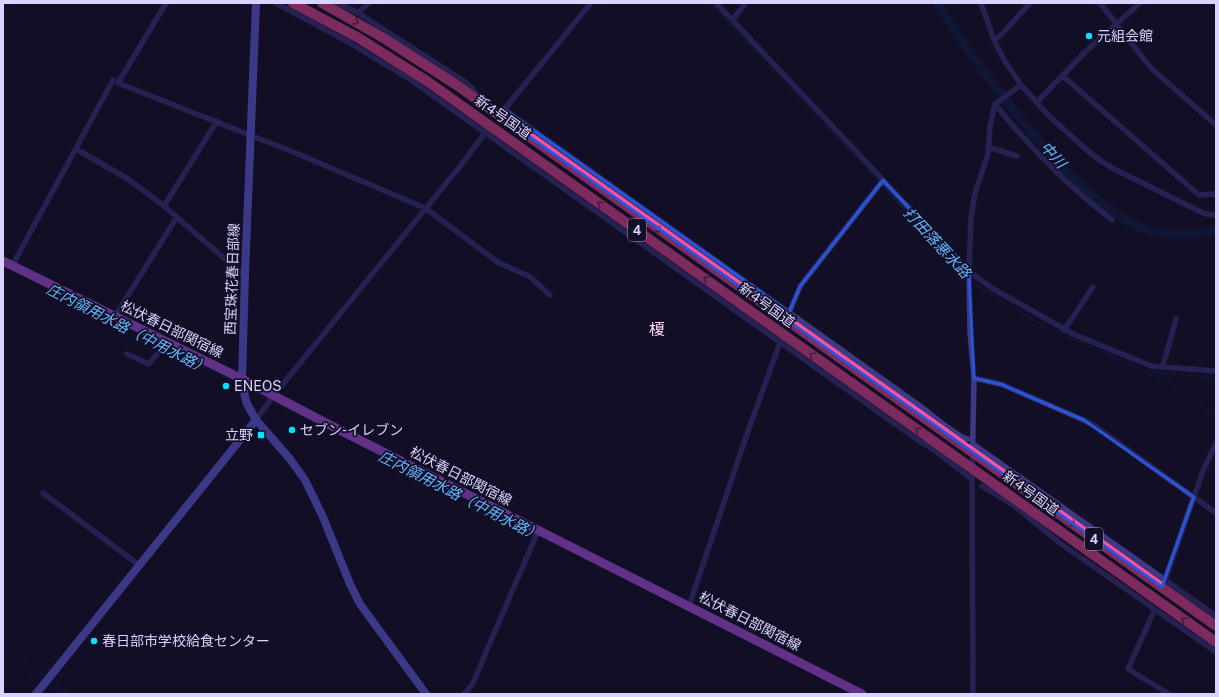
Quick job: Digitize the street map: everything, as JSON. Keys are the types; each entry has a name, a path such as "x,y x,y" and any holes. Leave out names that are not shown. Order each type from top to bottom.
{"highway":[{"name":"新4号国道","path":"293,3 357,37 401,63 488,129 940,450 970,473 1216,642"},
{"name":"新4号国道","path":"322,3 399,47 483,104 502,112 1164,584 1216,626"}],"main road":[{"name":"西宝珠花春日部線","path":"257,4 245,274 242,379 243,391 247,404 256,420 290,459 305,480 323,517 350,584 366,613 426,694"},
{"name":"松伏春日部関宿線","path":"3,261 274,395 538,531 862,694"},
{"path":"36,694 256,420"}],"street":[{"path":"166,3 118,83 217,121 425,208 499,263 529,276 550,295"},
{"path":"256,420 274,395 488,129 386,64 276,3"},
{"path":"338,3 358,13 464,81 473,89 483,104"},
{"path":"358,13 369,3"},
{"path":"502,112 591,3"},
{"path":"716,3 969,271 992,288 1064,330 1150,366 1216,371"},
{"path":"732,20 746,3"},
{"path":"981,3 994,40 1004,60 1021,85 1049,116 1088,151 1114,169 1199,211 1206,214 1216,215"},
{"path":"994,40 1001,35 1030,3"},
{"path":"1100,3 1151,68 1216,125"},
{"path":"1037,102 1085,52 1140,3"},
{"path":"1063,76 1199,196 1216,194"},
{"path":"12,266 113,80"},
{"path":"973,694 970,473 973,449 974,378 970,332 969,271 972,218 975,193 988,154 990,126 995,104 1021,85"},
{"path":"995,104 1013,127 1045,162 1112,220"},
{"path":"164,206 217,121"},
{"path":"988,148 1017,156"},
{"path":"76,149 128,179 177,216 241,273 245,274"},
{"path":"787,316 800,286 883,180"},
{"path":"115,316 177,216"},
{"path":"1064,330 1093,287"},
{"path":"1163,366 1176,319"},
{"path":"689,606 747,434 782,338"},
{"path":"127,354 149,364 167,342"},
{"path":"974,378 1001,384 1095,426 1216,513"},
{"path":"939,425 965,439 968,439"},
{"path":"1216,443 1203,471 1164,584 1216,616"},
{"path":"982,486 1010,500 1060,543 1216,652"},
{"path":"43,494 139,565"},
{"path":"464,694 472,685 538,531"},
{"path":"1154,609 1128,669 1169,694"}],"highlighted area":[{"path":"504,109 789,312 800,286 883,180 969,271 974,378 1001,384 1084,420 1194,497 1162,587 499,115"}],"waterway":[{"name":"打田落悪水路","path":"709,3 879,182"},
{"name":"中川","path":"937,3 957,34 1024,123 1062,167 1105,206 1129,222 1153,232 1180,234 1216,230"},
{"name":"打田落悪水路","path":"882,185 967,275"},
{"name":"打田落悪水路","path":"971,279 978,286 1045,327 1164,379 1216,416"},
{"name":"庄内領用水路（中用水路）","path":"47,288 162,346"},
{"name":"庄内領用水路（中用水路）","path":"165,347 240,385"},
{"path":"1149,371 1216,378"},
{"name":"庄内領用水路（中用水路）","path":"247,389 269,400"},
{"name":"庄内領用水路（中用水路）","path":"272,401 498,515"},
{"path":"3,647 46,677"},
{"path":"3,654 43,681"},
{"path":"50,680 70,694"},
{"path":"48,685 61,694"}],"place":[{"name":"元組会館","path":"1089,36"},
{"name":"ENEOS","path":"226,386"},
{"name":"セブン-イレブン","path":"292,430"},
{"name":"立野","path":"261,435"},
{"name":"春日部市学校給食センター","path":"94,641"}],"district":[{"name":"榎","path":"657,329"}]}
